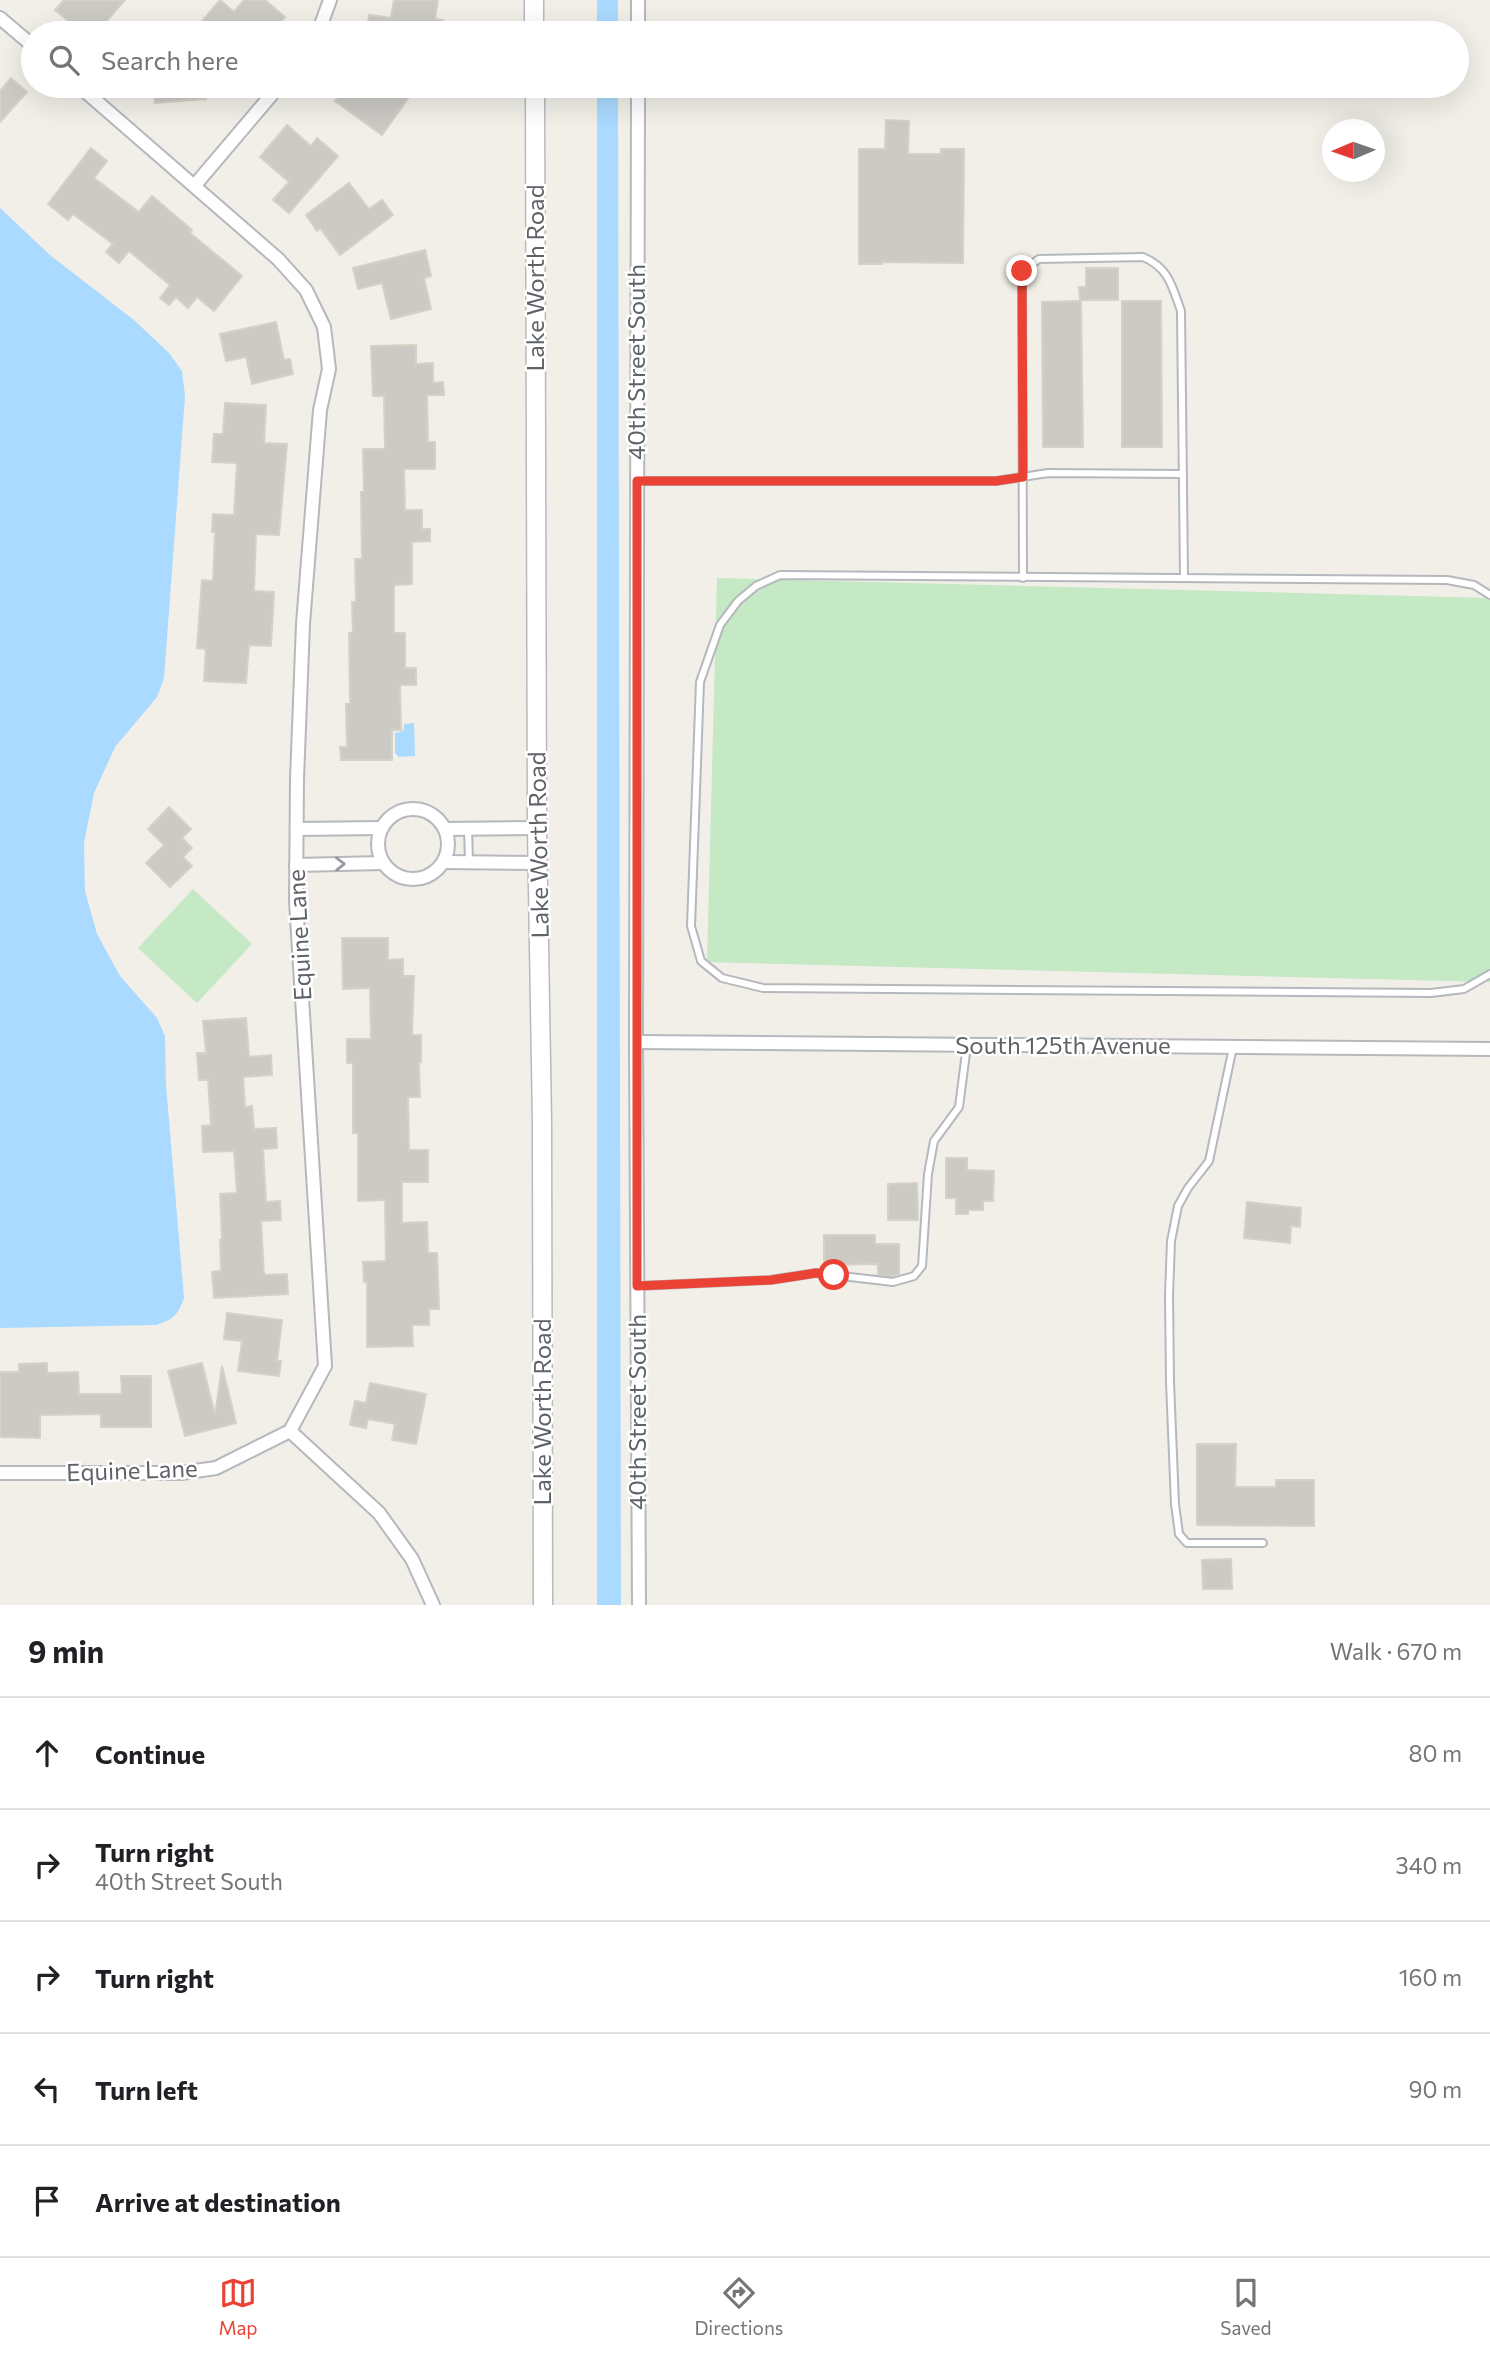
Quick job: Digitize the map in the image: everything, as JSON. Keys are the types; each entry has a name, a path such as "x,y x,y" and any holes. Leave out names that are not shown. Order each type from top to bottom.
{"street":[{"path":"322,21 330,0"},
{"path":"534,0 534,21"},
{"path":"638,0 638,21"},
{"path":"0,18 21,36"},
{"name":"Equine Lane","path":"0,1473 181,1473 216,1468 290,1431 325,1366 296,902 303,624 320,410 328,369 324,327 306,289 278,259 93,98"},
{"path":"195,185 269,98"},
{"name":"Lake Worth Road","path":"535,98 543,1605"},
{"name":"40th Street South","path":"638,98 636,1042 639,1605"},
{"path":"409,809 430,813 439,820 445,830 449,840 444,862 426,877 414,880 402,878 391,872 383,863 379,839 382,828 389,819 409,809"},
{"path":"297,829 382,828"},
{"path":"445,830 537,828"},
{"path":"444,862 539,863"},
{"path":"296,865 383,863"},
{"name":"South 125th Avenue","path":"636,1042 1490,1049"},
{"path":"290,1431 379,1514 412,1559 433,1605"}],"lane":[{"path":"1023,578 1022,271 1038,259 1143,257 1158,263 1170,281 1181,311 1184,578"},
{"path":"637,481 996,481 1048,472 1183,474"},
{"path":"1490,595 1474,585 1447,580 780,575 756,586 738,601 720,625 700,682 691,926 701,961 722,978 763,988 1431,993 1464,989 1490,974"},
{"path":"468,829 469,861"},
{"path":"637,1286 771,1280 816,1273 893,1282 915,1276 922,1266 928,1174 934,1141 959,1107 967,1045"},
{"path":"1233,1047 1209,1161 1188,1188 1178,1206 1174,1223 1169,1295 1175,1504 1179,1534 1187,1543 1263,1543"}],"green space":[{"path":"717,578 1490,598 1490,982 707,962"},
{"path":"193,889 252,944 197,1003 138,948"}],"water":[{"path":"597,0 618,0 618,21 597,21"},
{"path":"597,98 618,98 621,1605 597,1605"},
{"path":"0,208 51,256 134,320 169,353 182,371 185,396 164,678 157,697 115,747 94,793 84,843 85,891 97,934 120,976 157,1018 165,1036 166,1085 184,1298 174,1316 156,1325 0,1328"},
{"path":"414,723 415,756 399,757 395,753 395,733 403,731 404,724"}],"building":[{"path":"64,0 125,0 107,21 68,21 55,10"},
{"path":"220,0 234,12 244,0 265,0 285,17 281,21 203,20"},
{"path":"394,0 438,0 435,19 443,20 368,21 369,15 391,18"},
{"path":"11,78 21,87 22,98 0,122 0,91"},
{"path":"155,98 206,99 155,103"},
{"path":"337,98 408,98 382,135 335,101"},
{"path":"886,120 909,121 908,154 941,154 941,149 964,149 963,263 859,264 859,149 885,149"},
{"path":"287,125 311,146 317,138 338,156 289,213 273,200 289,182 260,157"},
{"path":"91,148 107,161 94,178 139,212 152,196 192,230 190,233 242,276 214,311 197,297 188,308 176,297 169,305 160,298 170,285 129,251 119,263 106,252 113,244 73,214 68,220 48,204"},
{"path":"349,183 369,209 382,200 393,215 340,255 320,228 317,231 306,215"},
{"path":"425,250 431,276 424,278 431,309 391,319 382,283 358,289 353,268"},
{"path":"1086,268 1118,268 1118,300 1080,300 1079,287 1086,287"},
{"path":"1081,301 1083,447 1043,447 1042,302"},
{"path":"1122,301 1161,301 1162,447 1122,447"},
{"path":"276,322 284,360 290,359 293,374 252,384 246,357 226,361 220,334"},
{"path":"416,345 416,364 433,363 433,383 443,382 444,395 427,395 428,442 435,442 435,469 404,469 405,510 422,510 422,529 430,529 430,541 412,542 412,584 394,585 394,633 405,633 405,668 416,668 416,685 400,685 401,730 392,730 392,760 341,760 340,747 347,747 346,704 350,704 349,633 353,633 352,602 356,602 355,559 362,559 363,449 385,449 384,396 373,396 371,346"},
{"path":"225,403 266,405 264,443 287,444 279,535 256,534 254,591 274,592 271,646 249,645 246,683 204,681 206,649 197,648 202,580 213,581 213,514 234,515 237,463 212,462 214,434 223,434"},
{"path":"169,807 191,829 182,838 192,848 183,857 192,866 170,887 146,863 164,845 148,829"},
{"path":"342,938 388,938 388,960 403,959 403,976 414,976 412,1035 421,1035 420,1097 408,1097 409,1150 428,1150 428,1182 402,1182 402,1223 427,1222 428,1253 437,1253 439,1309 429,1309 429,1325 412,1325 413,1346 367,1347 367,1282 364,1282 363,1262 386,1261 385,1200 358,1201 358,1133 353,1133 353,1063 347,1063 347,1039 371,1039 370,988 343,989"},
{"path":"246,1018 249,1057 271,1055 272,1075 243,1077 245,1107 252,1106 254,1129 276,1128 277,1148 263,1149 266,1202 280,1201 281,1220 261,1221 264,1275 287,1274 288,1294 214,1298 212,1272 221,1271 220,1194 237,1193 234,1151 203,1152 202,1126 211,1125 208,1080 199,1080 197,1053 206,1053 203,1021"},
{"path":"946,1158 967,1158 967,1170 994,1171 993,1201 983,1201 983,1210 968,1210 968,1214 956,1214 956,1198 946,1198"},
{"path":"917,1183 918,1220 888,1220 888,1184"},
{"path":"1247,1202 1301,1208 1300,1227 1291,1226 1290,1243 1244,1238"},
{"path":"824,1235 875,1235 875,1244 899,1244 899,1274 878,1275 878,1264 824,1265"},
{"path":"227,1313 282,1320 277,1361 281,1361 279,1376 238,1371 242,1341 224,1339"},
{"path":"47,1363 47,1373 78,1372 79,1394 122,1394 121,1376 151,1376 151,1427 101,1427 101,1414 40,1415 40,1438 0,1437 0,1372 19,1372 19,1364"},
{"path":"202,1363 215,1415 222,1366 236,1423 185,1436 168,1371"},
{"path":"370,1383 426,1394 416,1444 392,1440 395,1424 368,1419 366,1428 350,1425 355,1401 366,1403"},
{"path":"1197,1444 1236,1444 1235,1487 1276,1487 1276,1480 1314,1480 1314,1526 1197,1525"},
{"path":"1231,1559 1232,1589 1203,1589 1202,1560"}],"route":[{"path":"834,1275 816,1273 771,1280 637,1286 637,481 996,481 1023,477 1022,271"}]}
